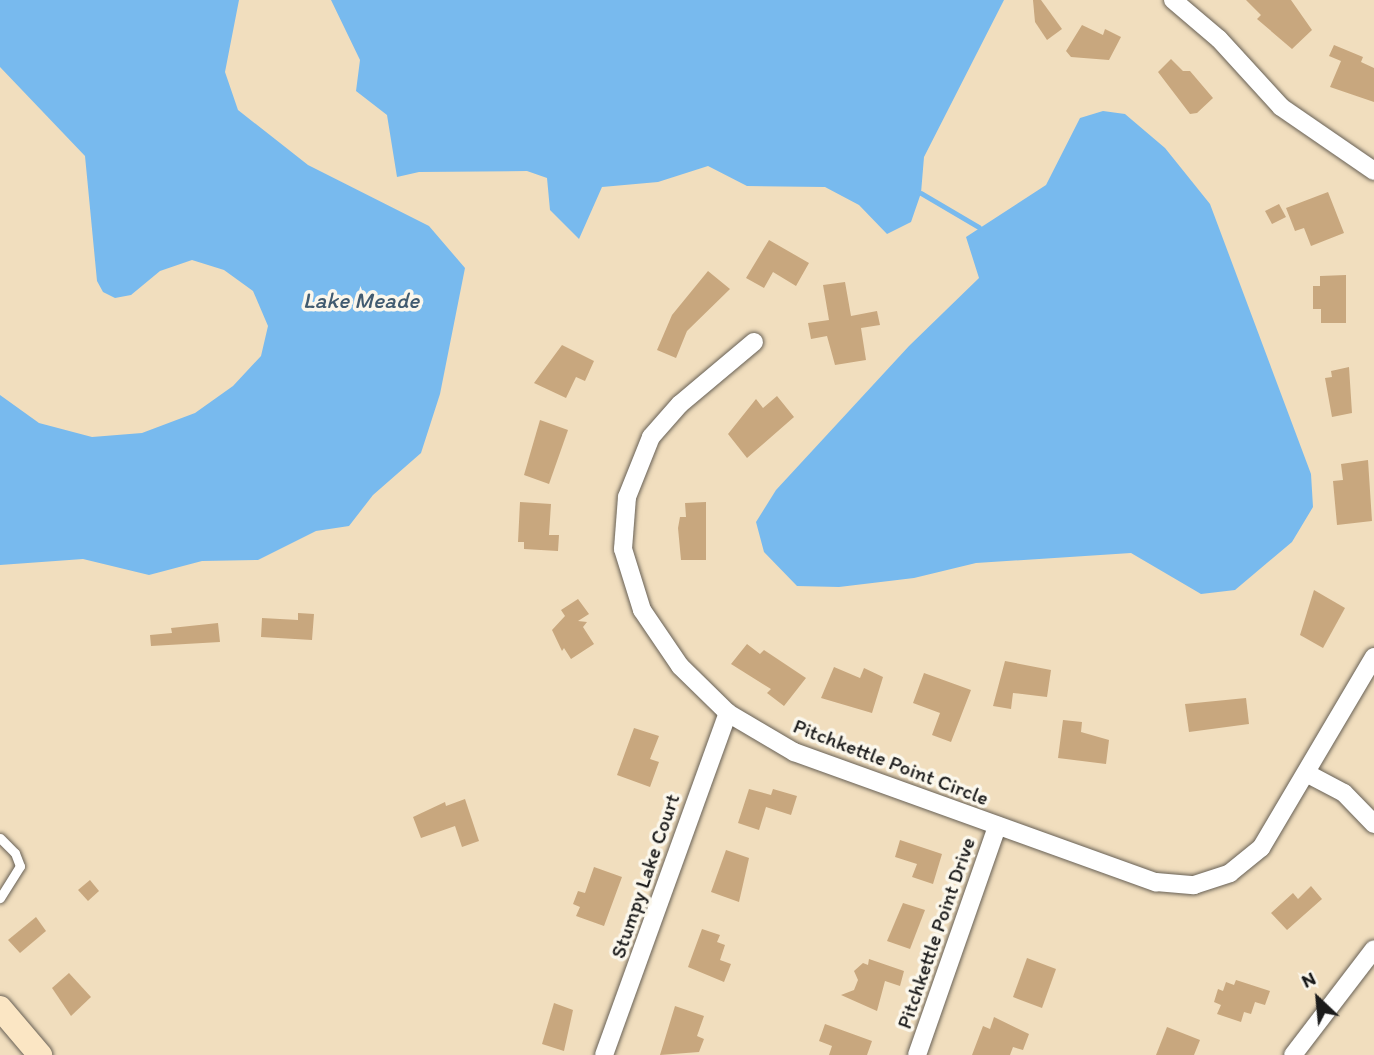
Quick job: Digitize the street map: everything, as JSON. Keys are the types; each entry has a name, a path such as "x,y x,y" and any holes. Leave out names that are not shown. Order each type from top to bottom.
{"main road":[{"path":"4,1020 40,1055"}],"street":[{"path":"1173,0 1219,39 1281,107 1374,171"},
{"name":"Pitchkettle Point Circle","path":"754,342 680,404 651,437 633,476 623,523 625,564 642,610 680,666 728,713 807,757 1156,882 1194,885 1230,873 1261,848 1308,774 1374,657"},
{"name":"Stumpy Lake Court","path":"604,1055 728,713"},
{"path":"1308,774 1344,793 1374,824"},
{"name":"Pitchkettle Point Drive","path":"917,1055 997,826"},
{"path":"1293,1055 1374,949"}],"lane":[{"path":"0,838 15,853 20,866 0,898"}],"water":[{"name":"Lake Meade","path":"0,0 239,0 225,72 238,110 308,165 429,226 465,268 440,394 421,453 373,495 349,526 316,531 258,560 202,561 149,575 83,559 0,565 0,395 39,423 92,437 142,433 195,413 233,386 261,356 268,326 253,291 224,270 192,260 160,271 131,295 115,298 103,292 97,281 85,156 0,67"},
{"path":"331,0 1004,0 924,157 921,193 911,222 887,234 859,205 825,187 747,186 708,166 658,182 602,187 579,239 550,210 547,178 527,171 419,172 397,177 387,115 356,91 360,60"},
{"path":"1103,111 1125,114 1165,148 1210,204 1311,474 1313,507 1292,542 1235,590 1201,594 1131,553 976,563 914,578 839,587 797,586 764,552 756,522 776,490 909,346 979,278 966,237 1046,185 1080,118"}],"building":[{"path":"1033,0 1041,0 1062,29 1047,40 1035,22"},
{"path":"1246,0 1291,0 1312,30 1292,49 1257,19 1261,15"},
{"path":"1082,25 1103,35 1105,29 1121,37 1109,60 1071,57 1066,51"},
{"path":"1334,45 1363,57 1361,62 1374,68 1374,102 1330,87 1341,61 1329,56"},
{"path":"1171,59 1183,71 1190,71 1213,98 1197,113 1190,114 1158,72"},
{"path":"1328,192 1344,233 1311,246 1304,228 1295,231 1286,208"},
{"path":"1279,204 1286,217 1272,224 1265,211"},
{"path":"769,240 809,263 796,286 773,272 764,288 746,278"},
{"path":"708,271 730,289 687,331 676,358 657,350 672,315"},
{"path":"1346,275 1346,323 1321,323 1321,309 1313,309 1313,286 1320,286 1320,276"},
{"path":"845,282 851,316 877,311 880,325 861,328 866,360 835,365 827,336 811,339 808,323 829,320 823,285"},
{"path":"562,345 594,361 585,381 576,377 566,398 534,383"},
{"path":"1349,367 1352,413 1332,417 1325,378 1332,377 1331,371"},
{"path":"777,396 794,417 747,458 728,434 756,399 763,408"},
{"path":"540,420 568,430 549,484 524,475"},
{"path":"1368,460 1372,521 1337,525 1333,481 1343,480 1341,464"},
{"path":"520,502 551,504 549,535 559,535 558,551 524,549 524,542 518,542"},
{"path":"706,502 706,560 681,560 678,528 680,517 686,517 685,503"},
{"path":"1314,590 1345,608 1323,648 1300,635"},
{"path":"578,599 589,614 578,621 587,622 583,627 594,644 571,659 564,648 562,651 552,630 565,616 561,610"},
{"path":"298,613 314,614 312,640 261,637 262,618 298,620"},
{"path":"218,623 220,642 151,646 150,635 172,633 171,628"},
{"path":"747,644 760,654 764,650 806,678 784,706 767,693 771,689 731,664"},
{"path":"1005,661 1051,670 1047,697 1013,693 1011,709 993,706"},
{"path":"834,667 860,678 864,668 883,677 872,713 821,698"},
{"path":"924,673 971,690 951,742 932,735 940,713 913,703"},
{"path":"1246,698 1249,724 1189,732 1185,704"},
{"path":"1063,720 1082,722 1081,732 1109,740 1106,764 1058,758"},
{"path":"634,728 659,736 650,759 659,762 650,787 617,775"},
{"path":"749,789 771,795 773,789 797,796 791,815 766,807 759,830 738,823"},
{"path":"465,799 479,841 462,847 455,826 421,838 413,817 445,802 446,806"},
{"path":"900,840 942,854 933,884 912,877 917,864 895,857"},
{"path":"726,850 749,858 739,902 711,892"},
{"path":"594,867 622,877 604,926 576,916 580,907 573,904 578,891 585,893"},
{"path":"90,880 99,891 88,901 78,890"},
{"path":"1311,886 1322,899 1287,930 1271,913 1293,893 1298,899"},
{"path":"903,903 925,910 910,949 887,941"},
{"path":"36,917 46,931 20,953 8,940"},
{"path":"702,929 720,935 717,942 725,945 720,960 731,964 724,982 688,967"},
{"path":"1027,958 1056,969 1042,1008 1013,997"},
{"path":"869,959 904,971 900,986 885,981 877,1011 841,995 854,990 858,980 854,971 863,963 868,965"},
{"path":"69,973 91,997 71,1016 52,988"},
{"path":"1236,980 1270,991 1265,1005 1255,1002 1251,1014 1244,1012 1241,1022 1217,1014 1221,1005 1214,1002 1218,989 1223,991 1226,982 1234,985"},
{"path":"554,1003 573,1010 564,1051 542,1044"},
{"path":"675,1006 704,1016 697,1036 704,1039 699,1052 660,1055"},
{"path":"994,1017 1029,1034 1023,1050 1013,1047 1010,1055 972,1055 983,1026 990,1029"},
{"path":"825,1024 872,1041 867,1055 829,1055 832,1046 819,1041"},
{"path":"1167,1027 1200,1040 1194,1055 1156,1055"}],"waterway":[{"path":"921,193 979,227"}]}
